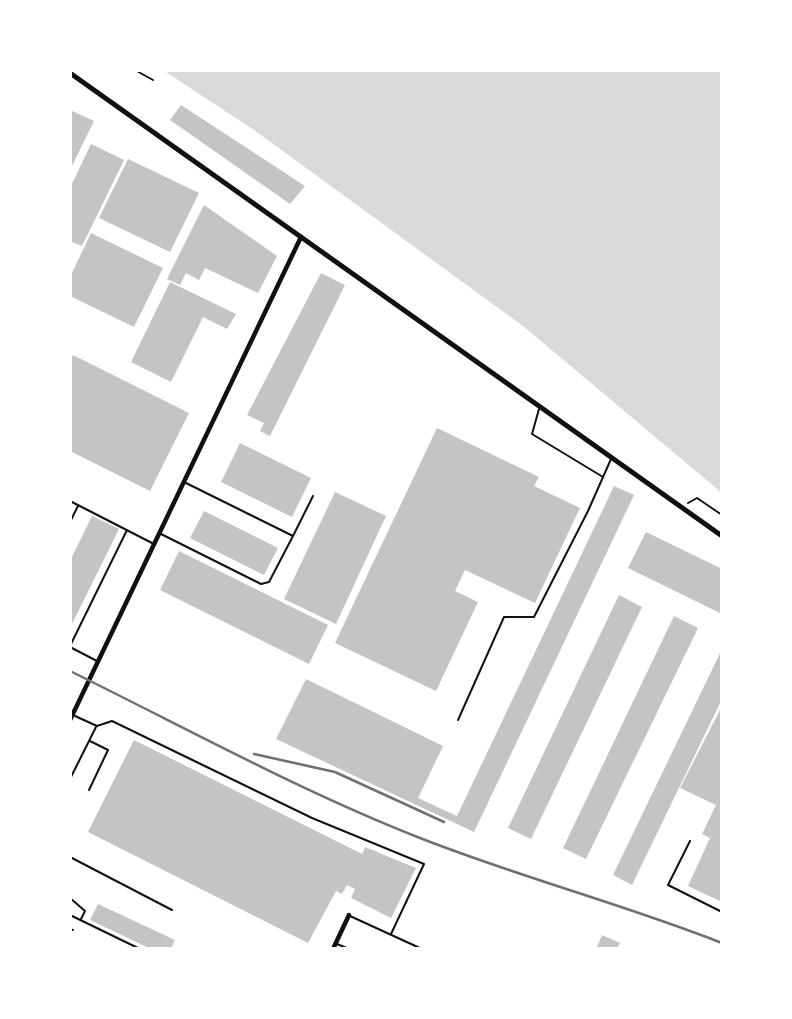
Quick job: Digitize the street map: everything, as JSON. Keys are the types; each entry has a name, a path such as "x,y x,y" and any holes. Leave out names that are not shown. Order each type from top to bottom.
{"street":[{"path":"70,73 722,536"},
{"path":"71,718 301,237"},
{"path":"333,949 349,915"}],"lane":[{"path":"540,408 532,435 603,477"},
{"path":"458,720 504,617 534,617 611,458"},
{"path":"185,482 293,536"},
{"path":"160,533 261,584 269,582 313,496"},
{"path":"70,501 155,544"},
{"path":"70,522 78,505"},
{"path":"98,662 70,647 127,530"},
{"path":"71,718 97,726 112,722 312,818 424,864 391,934"},
{"path":"70,779 97,726"},
{"path":"89,790 108,750 90,740"},
{"path":"690,841 668,886 722,912"},
{"path":"70,856 172,910"},
{"path":"70,898 85,911 80,920"},
{"path":"70,915 140,949"},
{"path":"349,915 422,949"},
{"path":"336,943 349,949"}],"path":[{"path":"135,70 153,80"},
{"path":"681,507 697,498 722,515"}],"shaded area":[{"path":"163,70 722,70 722,493 523,326 254,130"}],"building":[{"path":"181,105 305,186 290,204 170,120"},
{"path":"72,111 94,121 70,170 70,114"},
{"path":"91,144 124,160 82,246 70,241 70,188"},
{"path":"128,159 199,193 170,252 99,218"},
{"path":"204,205 277,256 258,293 205,268 199,280 186,273 180,285 167,279"},
{"path":"91,233 163,268 134,327 70,296 70,277"},
{"path":"321,273 345,285 270,436 260,431 264,423 247,415"},
{"path":"170,282 236,314 227,329 203,317 171,382 131,362"},
{"path":"73,355 189,413 150,491 70,451 70,361"},
{"path":"437,428 539,477 534,486 580,508 535,603 465,570 455,591 478,602 436,691 335,643"},
{"path":"240,443 311,478 292,517 221,482"},
{"path":"614,486 634,495 474,832 276,739 306,679 443,746 418,798 457,816"},
{"path":"335,492 386,516 336,624 284,599"},
{"path":"204,511 278,548 264,575 190,538"},
{"path":"92,516 119,529 70,628 70,561"},
{"path":"646,532 722,569 722,614 628,568"},
{"path":"179,551 328,625 309,664 160,590"},
{"path":"619,595 642,607 531,839 508,828"},
{"path":"674,616 698,628 586,859 563,848"},
{"path":"722,649 722,699 632,885 613,875"},
{"path":"722,706 722,902 688,886 710,838 702,834 716,805 680,788"},
{"path":"134,740 362,854 365,847 416,868 391,918 351,898 355,889 347,885 342,894 336,891 308,943 88,832"},
{"path":"98,904 175,940 171,949 151,949 90,920"},
{"path":"602,935 620,943 617,949 596,949"}],"railway":[{"path":"70,671 287,780 375,820 457,852 722,943"},
{"path":"254,754 335,772 444,822"}]}
